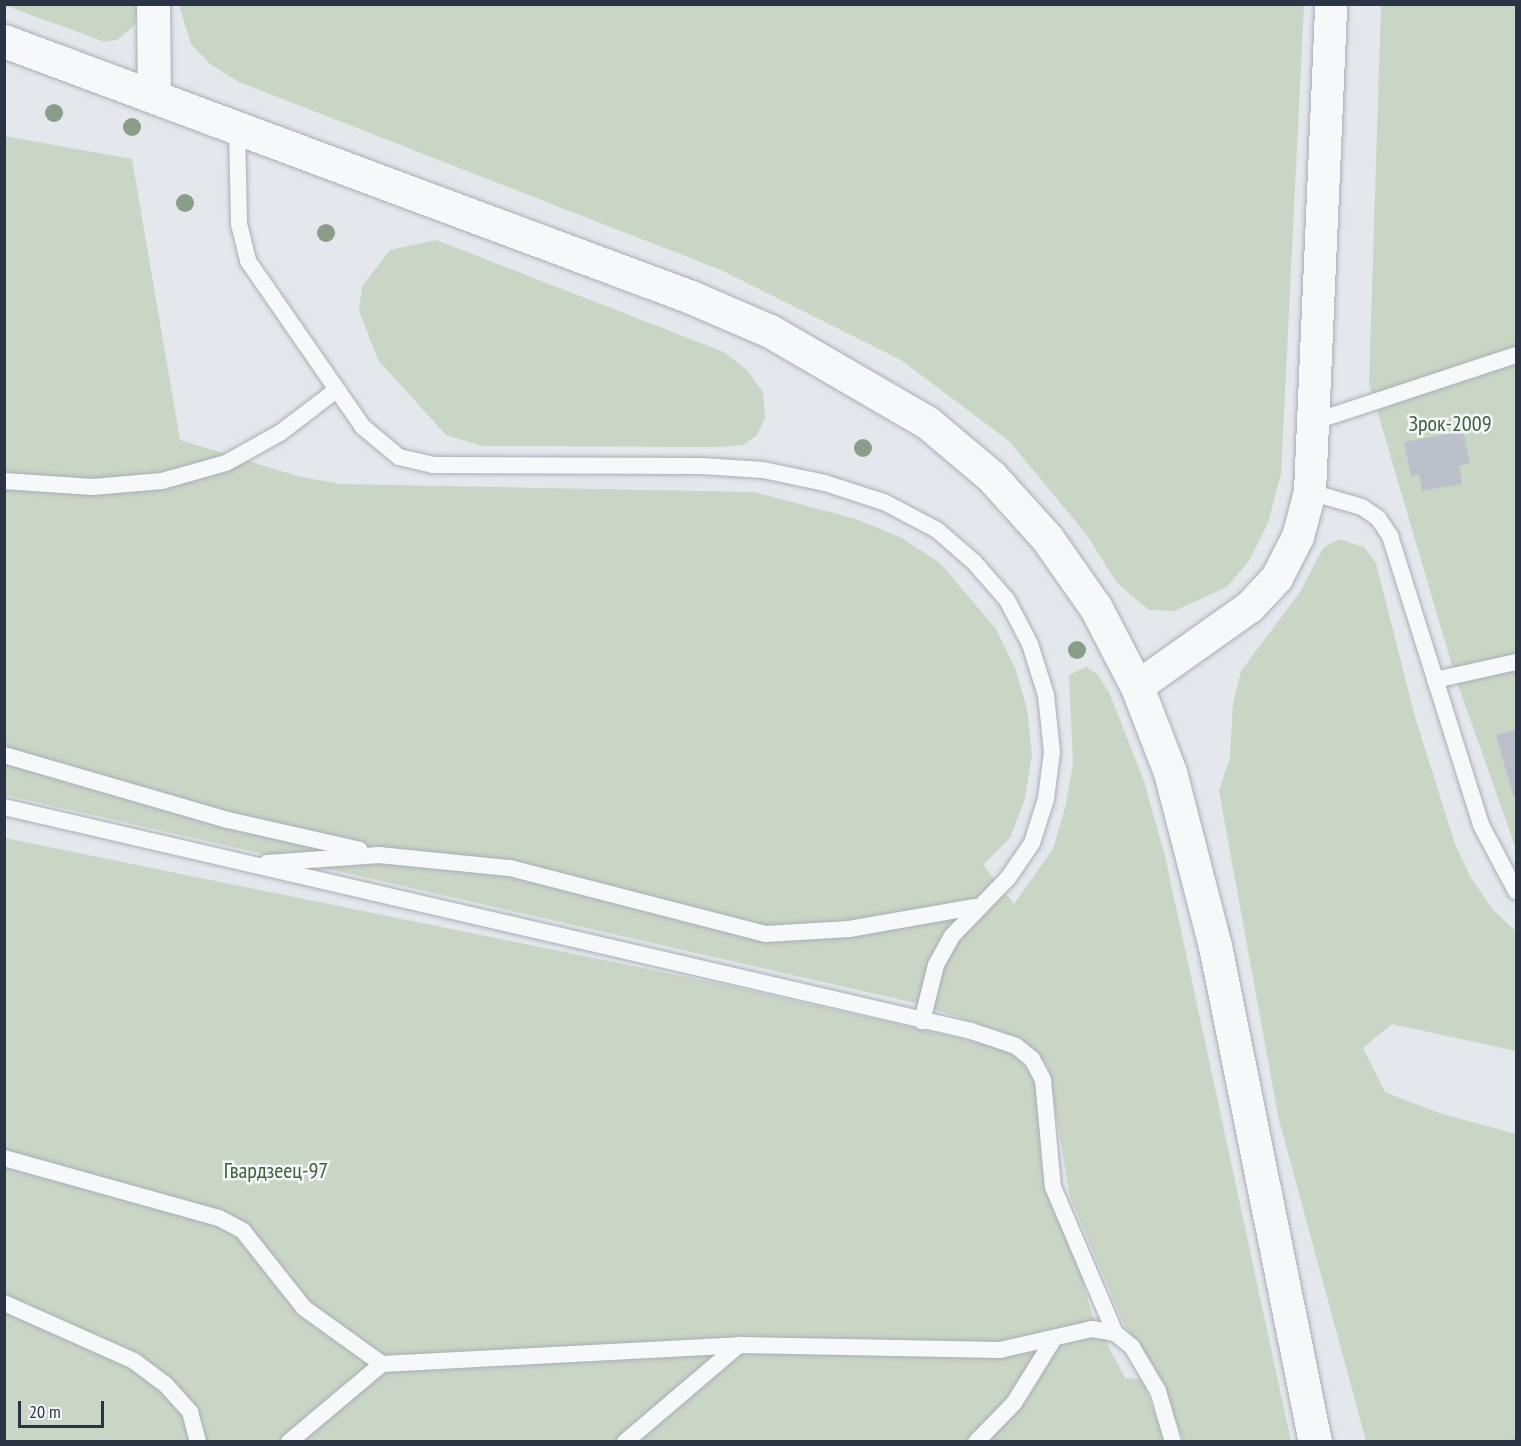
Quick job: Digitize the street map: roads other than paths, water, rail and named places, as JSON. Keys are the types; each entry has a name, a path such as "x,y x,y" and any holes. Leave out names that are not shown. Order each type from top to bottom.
{"street":[{"path":"153,4 154,95"},
{"path":"1137,687 1223,629 1270,585 1298,537 1310,492 1332,4"},
{"path":"4,41 691,297 770,331 854,377 928,423 999,485 1047,538 1096,608 1137,687 1170,772 1196,863 1315,1442"}],"lane":[{"path":"237,127 239,224 248,261 335,391 381,445 416,462 763,470 825,483 884,502 937,530 974,562 1007,600 1030,644 1046,695 1052,752 1046,799 1032,843 1008,878 975,907 936,965 922,1021"},
{"path":"1313,422 1516,355"},
{"path":"4,481 93,487 162,481 226,463 280,433 335,391"},
{"path":"1310,492 1362,507 1378,518 1390,536 1481,825 1516,891"},
{"path":"1435,680 1516,662"},
{"path":"4,755 228,820 379,855 510,868 766,934 849,930 975,907"},
{"path":"4,807 996,1038 1032,1059 1043,1080 1053,1187 1115,1333 1132,1347 1158,1391 1173,1442"},
{"path":"249,864 379,855"},
{"path":"4,1158 219,1218 243,1231 304,1308 382,1364"},
{"path":"4,1303 134,1361 165,1384 190,1412 198,1442"},
{"path":"289,1442 382,1364 739,1345 1000,1350 1053,1340 1076,1330 1115,1333"},
{"path":"976,1442 1014,1403 1053,1340"},
{"path":"625,1442 739,1345"}],"park label":[{"name":"Зрок-2009","path":"1450,424"},
{"name":"Гвардзеец-97","path":"276,1171"}]}
